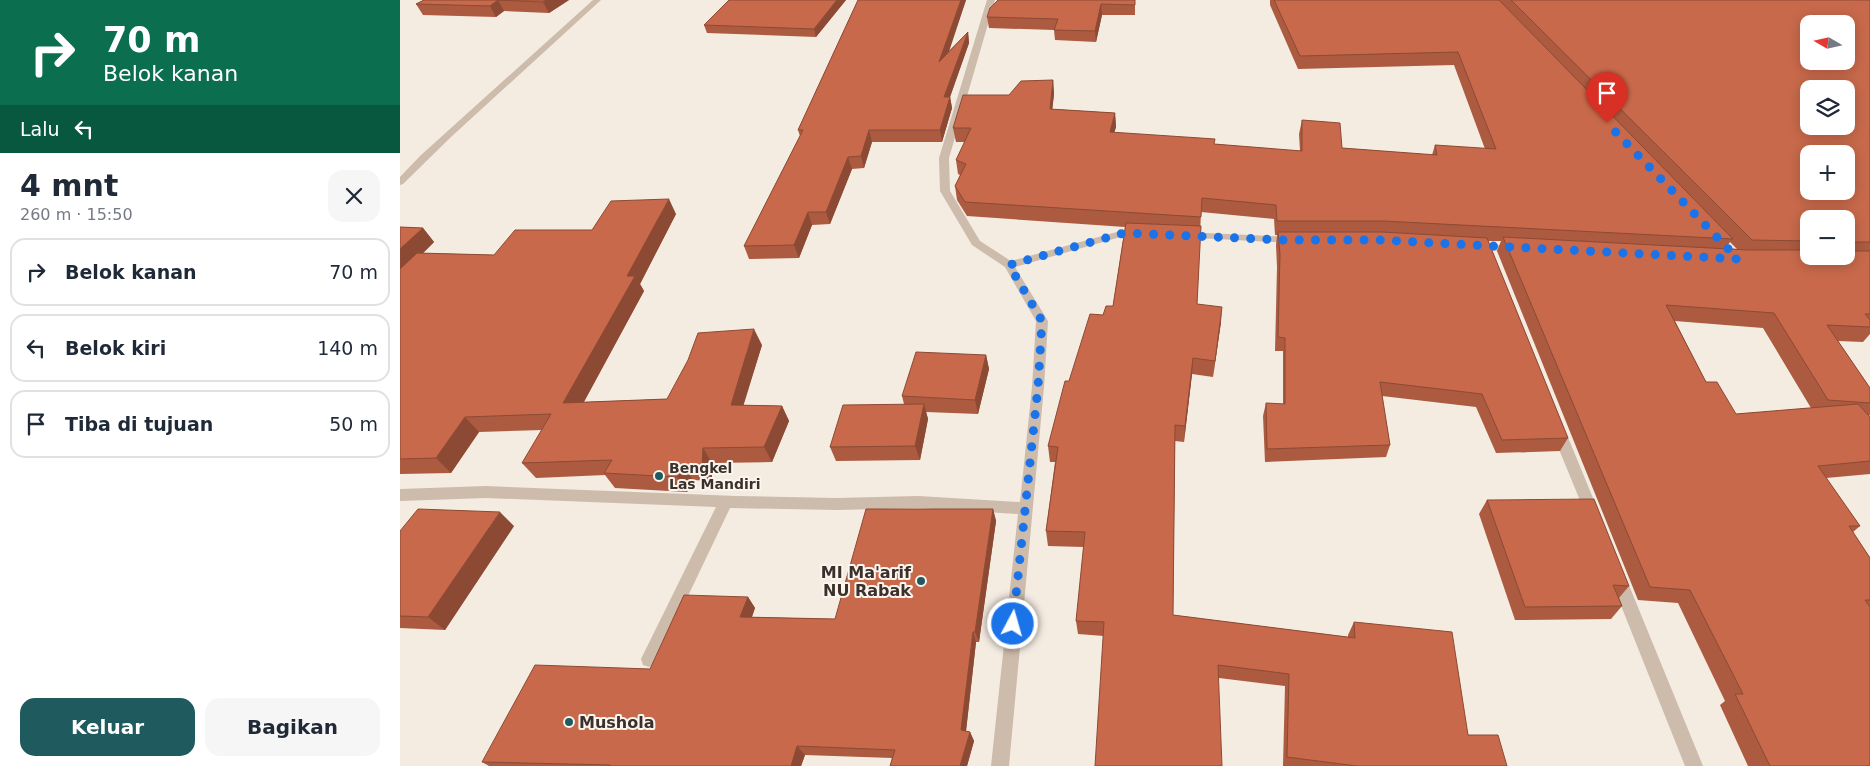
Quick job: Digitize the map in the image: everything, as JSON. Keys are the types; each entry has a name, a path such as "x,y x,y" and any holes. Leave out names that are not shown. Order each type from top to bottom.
{"street":[{"path":"400,173 434,147 550,45 597,0"},
{"path":"991,0 944,158 945,191 976,243 1009,265 1042,321 1038,387 1000,766"},
{"path":"400,182 434,147"},
{"path":"1009,265 1124,233 1154,234"},
{"path":"1174,235 1302,240"},
{"path":"1468,246 1528,250"},
{"path":"1488,248 1495,266"},
{"path":"1554,418 1598,528"},
{"path":"400,495 486,492 726,502 837,504 918,502 1026,508"},
{"path":"649,659 726,502"},
{"path":"1613,565 1694,766"}],"building":[{"path":"424,0 498,0 490,6 416,4"},
{"path":"498,0 546,0 543,2"},
{"path":"729,0 837,0 814,29 704,25"},
{"path":"858,0 961,0 939,62 968,32 944,97 950,97 940,130 869,130 861,156 848,157 826,212 808,212 794,245 744,246 803,130 798,130"},
{"path":"998,0 1135,0 1135,5 1101,4 1095,31 1054,30 1058,19 987,17 990,8"},
{"path":"1274,0 1499,0 1733,239 1383,221 1277,221 1276,205 1202,198 1201,217 965,202 955,186 966,164 956,160 971,128 953,128 963,95 1009,95 1021,81 1053,80 1050,109 1115,113 1110,132 1215,139 1214,144 1302,151 1302,120 1340,123 1342,148 1437,155 1435,145 1496,149 1458,52 1300,56"},
{"path":"1511,0 1870,0 1870,242 1855,242 1855,210 1800,210 1800,241 1752,240"},
{"path":"669,199 627,276 635,276 563,403 667,399 688,360 698,333 754,329 731,405 782,406 764,447 703,448 702,466 683,465 677,477 604,473 612,460 522,463 551,414 465,417 436,458 400,459 400,269 417,253 494,255 515,230 592,230 611,201"},
{"path":"1126,223 1201,226 1197,304 1222,307 1215,361 1193,358 1185,426 1175,425 1173,615 1355,638 1354,622 1452,632 1468,735 1498,735 1507,766 1357,766 1287,757 1289,674 1218,665 1222,766 1095,766 1104,622 1076,621 1085,532 1046,531 1058,447 1048,446 1065,381 1069,381 1090,314 1103,315 1106,306 1113,306"},
{"path":"400,227 423,228 400,249"},
{"path":"1278,232 1382,232 1487,238 1568,438 1502,440 1482,394 1380,382 1390,445 1267,449 1266,403 1285,404 1285,338 1278,337 1280,254"},
{"path":"1503,237 1748,250 1800,250 1800,265 1855,265 1855,251 1870,251 1870,314 1865,314 1870,320 1870,327 1827,325 1870,388 1870,403 1828,400 1774,313 1666,305 1706,382 1717,382 1736,414 1858,404 1870,417 1870,461 1818,466 1860,526 1849,526 1870,558 1870,600 1865,600 1870,607 1870,766 1770,766 1735,694 1743,694 1690,590 1650,587"},
{"path":"916,352 986,355 975,400 902,396"},
{"path":"924,404 915,446 830,447 843,405"},
{"path":"1594,499 1629,586 1613,585 1622,606 1525,607 1487,500"},
{"path":"418,509 500,512 428,617 400,616 400,531"},
{"path":"866,509 993,509 975,632 973,632 961,730 970,732 960,766 890,766 895,750 797,746 791,766 610,766 482,762 535,665 650,669 684,595 748,597 740,617 835,619"}],"place":[{"name":"Bengkel Las Mandiri","path":"659,476"},
{"name":"MI Ma'arif NU Rabak","path":"921,581"},
{"name":"Mushola","path":"569,722"}],"route":[{"path":"1013,624 1038,387 1042,321 1009,265 1124,233 1283,240 1379,240 1488,248 1738,259 1607,123"}]}
